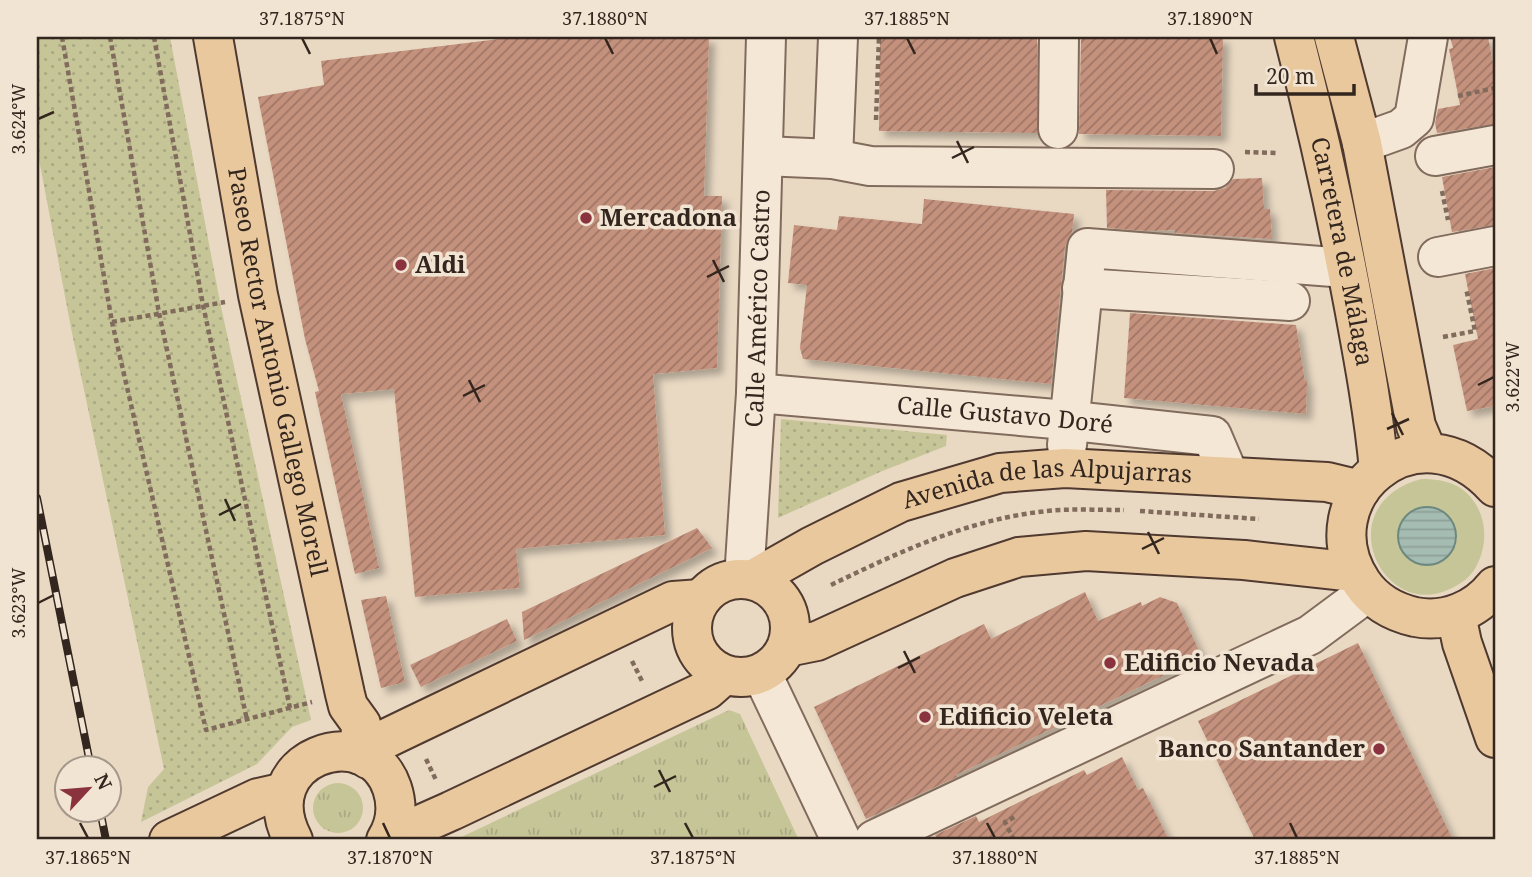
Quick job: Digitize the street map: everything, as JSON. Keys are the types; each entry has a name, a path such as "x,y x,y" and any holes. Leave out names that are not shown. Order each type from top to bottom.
{"main road":[{"name":"Paseo Rector Antonio Gallego Morell","path":"213,37 332,704 360,724 352,755"},
{"name":"Carretera de Málaga","path":"1294,37 1324,153 1372,408 1370,480"},
{"name":"Carretera de Málaga","path":"1334,37 1362,143 1416,426 1427,452"},
{"path":"1484,598 1428,620 1399,614 1382,605 1361,582 1348,552 1347,530 1351,509 1370,480 1399,458 1427,452 1456,457 1482,472 1495,487"},
{"name":"Avenida de las Alpujarras","path":"748,579 901,502 1000,473 1065,468 1327,482 1370,480"},
{"path":"775,661 790,631 789,614 780,598 768,587 748,579 727,580 712,587 694,613 691,628 693,643 700,656 711,667 736,678 775,661 817,640 955,578 1019,556 1086,551 1244,560 1361,582"},
{"path":"1484,598 1462,643 1495,738"},
{"path":"293,840 285,826 285,792 293,775 306,762 352,755 673,601 701,600"},
{"path":"389,835 451,811 707,690 724,675"},
{"path":"352,755 381,769 390,782 396,815 389,835"},
{"path":"169,840 258,798 285,792"}],"street":[{"name":"Calle Américo Castro","path":"748,579 766,37"},
{"path":"833,159 838,37"},
{"path":"1058,129 1059,37"},
{"path":"1362,143 1401,129 1414,118 1428,37"},
{"path":"1438,167 1495,145"},
{"path":"763,156 833,159 870,166 1214,169"},
{"path":"1451,256 1495,246"},
{"path":"1065,468 1087,248 1346,268"},
{"path":"1082,288 1290,301"},
{"name":"Calle Gustavo Doré","path":"756,393 1212,436 1229,475"},
{"path":"874,840 1310,635 1361,582"},
{"path":"775,661 841,840"}],"path":[{"path":"62,37 112,322 206,730 290,709 332,704"},
{"path":"110,37 159,313 247,720"},
{"path":"155,37 203,305 290,709"},
{"path":"876,120 879,37"},
{"path":"1458,96 1495,88"},
{"path":"1438,167 1451,256 1475,331 1443,337"},
{"path":"112,322 230,301"},
{"path":"1258,530 1259,509"},
{"path":"827,576 836,595"},
{"path":"628,652 645,687"},
{"path":"426,758 438,783"},
{"path":"1014,840 1005,822 1017,816"}],"green space":[{"path":"37,37 170,37 220,302 311,720 292,727 257,764 141,822 148,787 164,769 72,333 37,149"},
{"path":"781,419 947,435 946,446 880,472 778,518"},
{"path":"1421,479 1435,480 1457,486 1474,501 1483,521 1484,544 1477,565 1465,580 1450,589 1425,595 1404,589 1386,576 1375,556 1371,534 1376,512 1392,493","holes":["1428,506 1440,512 1456,532 1453,550 1447,557 1429,564 1419,563 1400,547 1419,508"]},
{"path":"729,710 740,714 799,840 455,840"},
{"path":"338,783 355,791 363,808 355,825 338,833 321,825 313,808 321,791"}],"shaded area":[{"path":"1421,507 1433,507 1448,515 1456,530 1456,542 1448,557 1433,565 1421,565 1406,557 1398,542 1398,530 1406,515"}],"building":[{"path":"498,37 709,37 704,196 722,196 717,368 653,374 665,535 516,549 520,588 415,597 394,389 341,394 379,568 355,574 315,392 319,391 305,339 258,97 324,85 321,61 499,39"},
{"path":"880,37 1037,37 1037,133 879,131"},
{"path":"1081,37 1223,37 1221,136 1079,134"},
{"path":"1450,37 1488,37 1495,74 1495,124 1437,133 1435,123 1438,109 1460,105 1449,49 1453,48"},
{"path":"1495,167 1495,225 1452,232 1442,177"},
{"path":"1262,178 1264,209 1270,209 1272,239 1175,233 1175,230 1107,228 1106,190 1214,191 1225,188 1233,179"},
{"path":"924,199 1074,214 1072,233 1065,246 1051,384 803,359 800,348 807,285 788,283 794,225 837,230 839,216 922,224"},
{"path":"1495,268 1495,406 1467,411 1453,345 1478,339 1465,274"},
{"path":"1130,313 1296,325 1307,381 1306,414 1124,398"},
{"path":"697,528 712,548 524,640 522,612"},
{"path":"1085,592 1098,621 1141,602 1142,606 1160,597 1177,603 1202,657 866,819 814,707 984,624 991,639"},
{"path":"386,596 405,682 381,688 361,600"},
{"path":"507,619 517,641 421,687 410,665"},
{"path":"1358,643 1453,840 1255,840 1198,721"},
{"path":"1122,757 1138,790 1143,788 1169,840 938,840 935,835 976,816 979,822 1084,770 1087,775"}],"railway":[{"path":"37,498 88,754"},
{"path":"103,824 106,840"}],"place":[{"name":"Mercadona","path":"586,218"},
{"name":"Aldi","path":"401,265"},
{"name":"Edificio Nevada","path":"1110,663"},
{"name":"Edificio Veleta","path":"925,717"},
{"name":"Banco Santander","path":"1379,749"}]}
